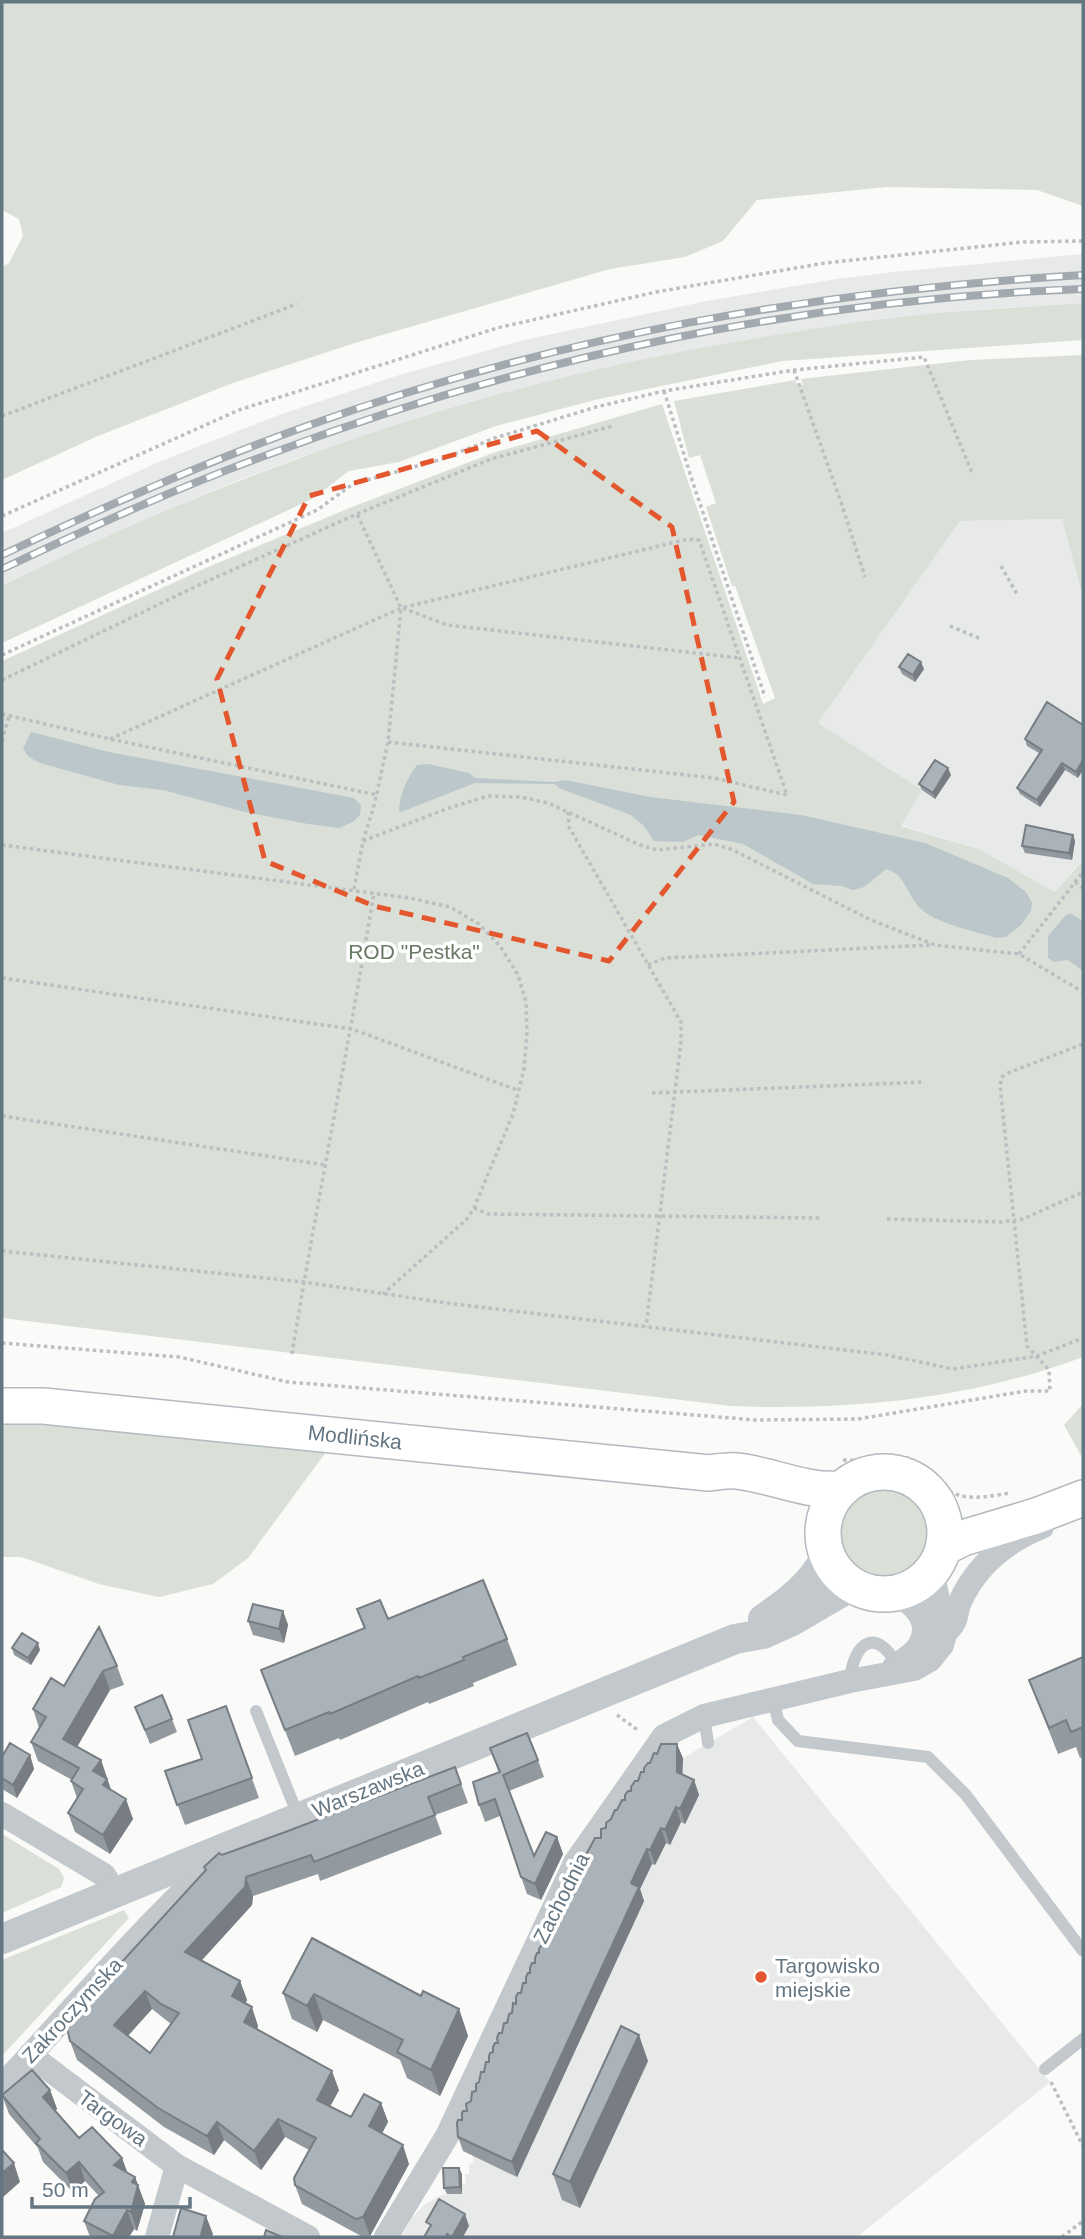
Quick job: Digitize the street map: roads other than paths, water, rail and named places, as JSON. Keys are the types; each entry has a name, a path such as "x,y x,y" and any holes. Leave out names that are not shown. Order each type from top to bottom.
{"main road":[{"name":"Modlińska","path":"2,1406 57,1407 709,1473 735,1470 821,1491 847,1475"},
{"name":"Modlińska","path":"709,1473 792,1508 811,1520 824,1544"},
{"path":"936,1562 945,1532 939,1507 927,1489 900,1473 868,1473 853,1479 847,1475 824,1516 824,1544 839,1576 852,1586 883,1595 915,1586 936,1562 963,1538 1083,1499"},
{"path":"939,1507 974,1511 1083,1499"}],"street":[{"name":"Zachodnia","path":"386,2237 447,2136 575,1863 664,1736 704,1716 892,1669 914,1669 930,1660 955,1621 959,1605 969,1587 990,1557 1020,1536 1049,1524 1083,1499"},
{"name":"Warszawska","path":"734,1639 808,1584 824,1544"},
{"path":"936,1562 934,1585 945,1634"},
{"name":"Warszawska","path":"2,1939 734,1639 763,1634 792,1621 852,1586"},
{"path":"892,1669 920,1645 925,1626 919,1611 908,1600 894,1594"},
{"path":"2,1814 104,1875 115,1893"},
{"name":"Zakroczymska","path":"2,2086 143,1933 234,1844"},
{"name":"Zakroczymska","path":"143,1933 158,1905 149,1879"},
{"name":"Targowa","path":"30,2055 177,2165 308,2237"},
{"path":"157,2237 177,2165"}],"lane":[{"path":"773,1699 778,1720 798,1741 928,1757 966,1795 1083,1951"},
{"path":"256,1711 299,1818"},
{"path":"704,1716 708,1743"},
{"path":"1045,2069 1083,2039"}],"railway":[{"path":"2,555 152,487 266,441 399,395 495,367 591,343 785,306 983,282 1083,275"},
{"path":"2,569 133,509 267,455 366,420 567,362 771,320 875,305 1083,289"}],"place":[{"name":"Targowisko miejskie","path":"761,1977"}],"park label":[{"name":"ROD \"Pestka\"","path":"414,951"}]}
